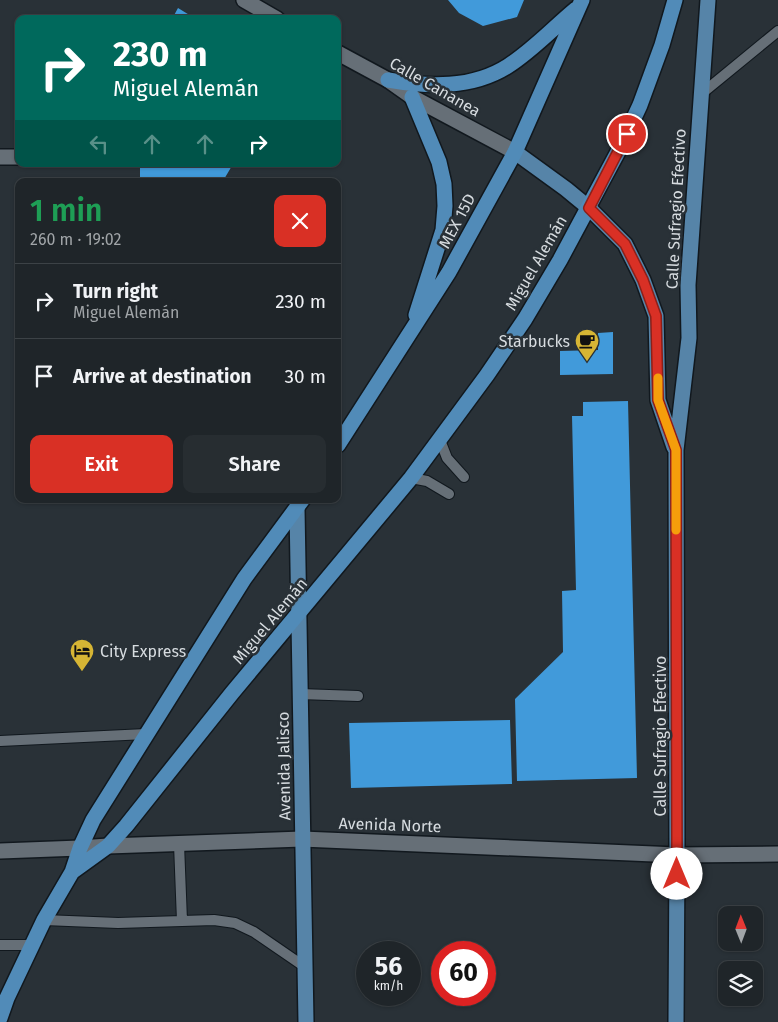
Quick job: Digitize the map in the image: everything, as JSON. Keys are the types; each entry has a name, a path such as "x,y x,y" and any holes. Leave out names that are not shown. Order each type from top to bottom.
{"highway":[{"name":"Miguel Alemán","path":"72,872 108,846 137,814 232,693 411,478 487,375 525,318 589,208 640,105 662,45 675,0"},
{"path":"388,80 408,83 446,84 467,82 493,74 521,57 580,3"},
{"name":"MEX 15D","path":"341,440 449,272 515,152 580,3"},
{"path":"412,97 439,162 444,184 445,206 443,230 412,330"},
{"path":"2,1008 44,920 72,872 80,848 93,820 244,579 300,504"}],"main road":[{"name":"Calle Sufragio Efectivo","path":"676,1022 676,450 689,338 688,285 708,0"},
{"name":"Calle Sufragio Efectivo","path":"515,152 589,208 625,244 643,280 656,316 658,400 676,450"},
{"name":"Avenida Jalisco","path":"300,504 300,694 306,1022"}],"street":[{"path":"244,0 270,15"},
{"name":"Calle Cananea","path":"341,55 388,80 412,97 515,152"},
{"path":"0,157 15,157"},
{"name":"Avenida Norte","path":"0,850 302,839 677,855 778,854"}],"lane":[{"path":"700,95 778,31"},
{"path":"440,440 447,458 464,477"},
{"path":"411,478 427,482 449,494"},
{"path":"300,694 358,696"},
{"path":"0,741 146,734"},
{"path":"179,844 182,921"},
{"path":"44,920 118,923 214,920 235,923 254,932 305,967"},
{"path":"0,945 32,945"}],"building":[{"path":"448,0 524,0 517,17 483,26 459,13"},
{"path":"178,8 189,15 174,15"},
{"path":"140,167 231,167 225,178 140,178"},
{"name":"Starbucks","path":"613,332 613,374 560,375 560,351 598,350 598,333"},
{"path":"628,401 637,778 517,781 515,699 563,652 562,591 576,590 572,416 583,416 583,402"},
{"path":"510,720 512,784 351,788 349,723"}],"slow traffic":[{"path":"658,378 658,400 676,450 676,530"}],"place":[{"name":"Starbucks","path":"587,362"},
{"name":"City Express","path":"82,672"}],"route":[{"path":"627,134 589,208 625,244 643,280 656,316 658,400 676,450 677,874"}]}
